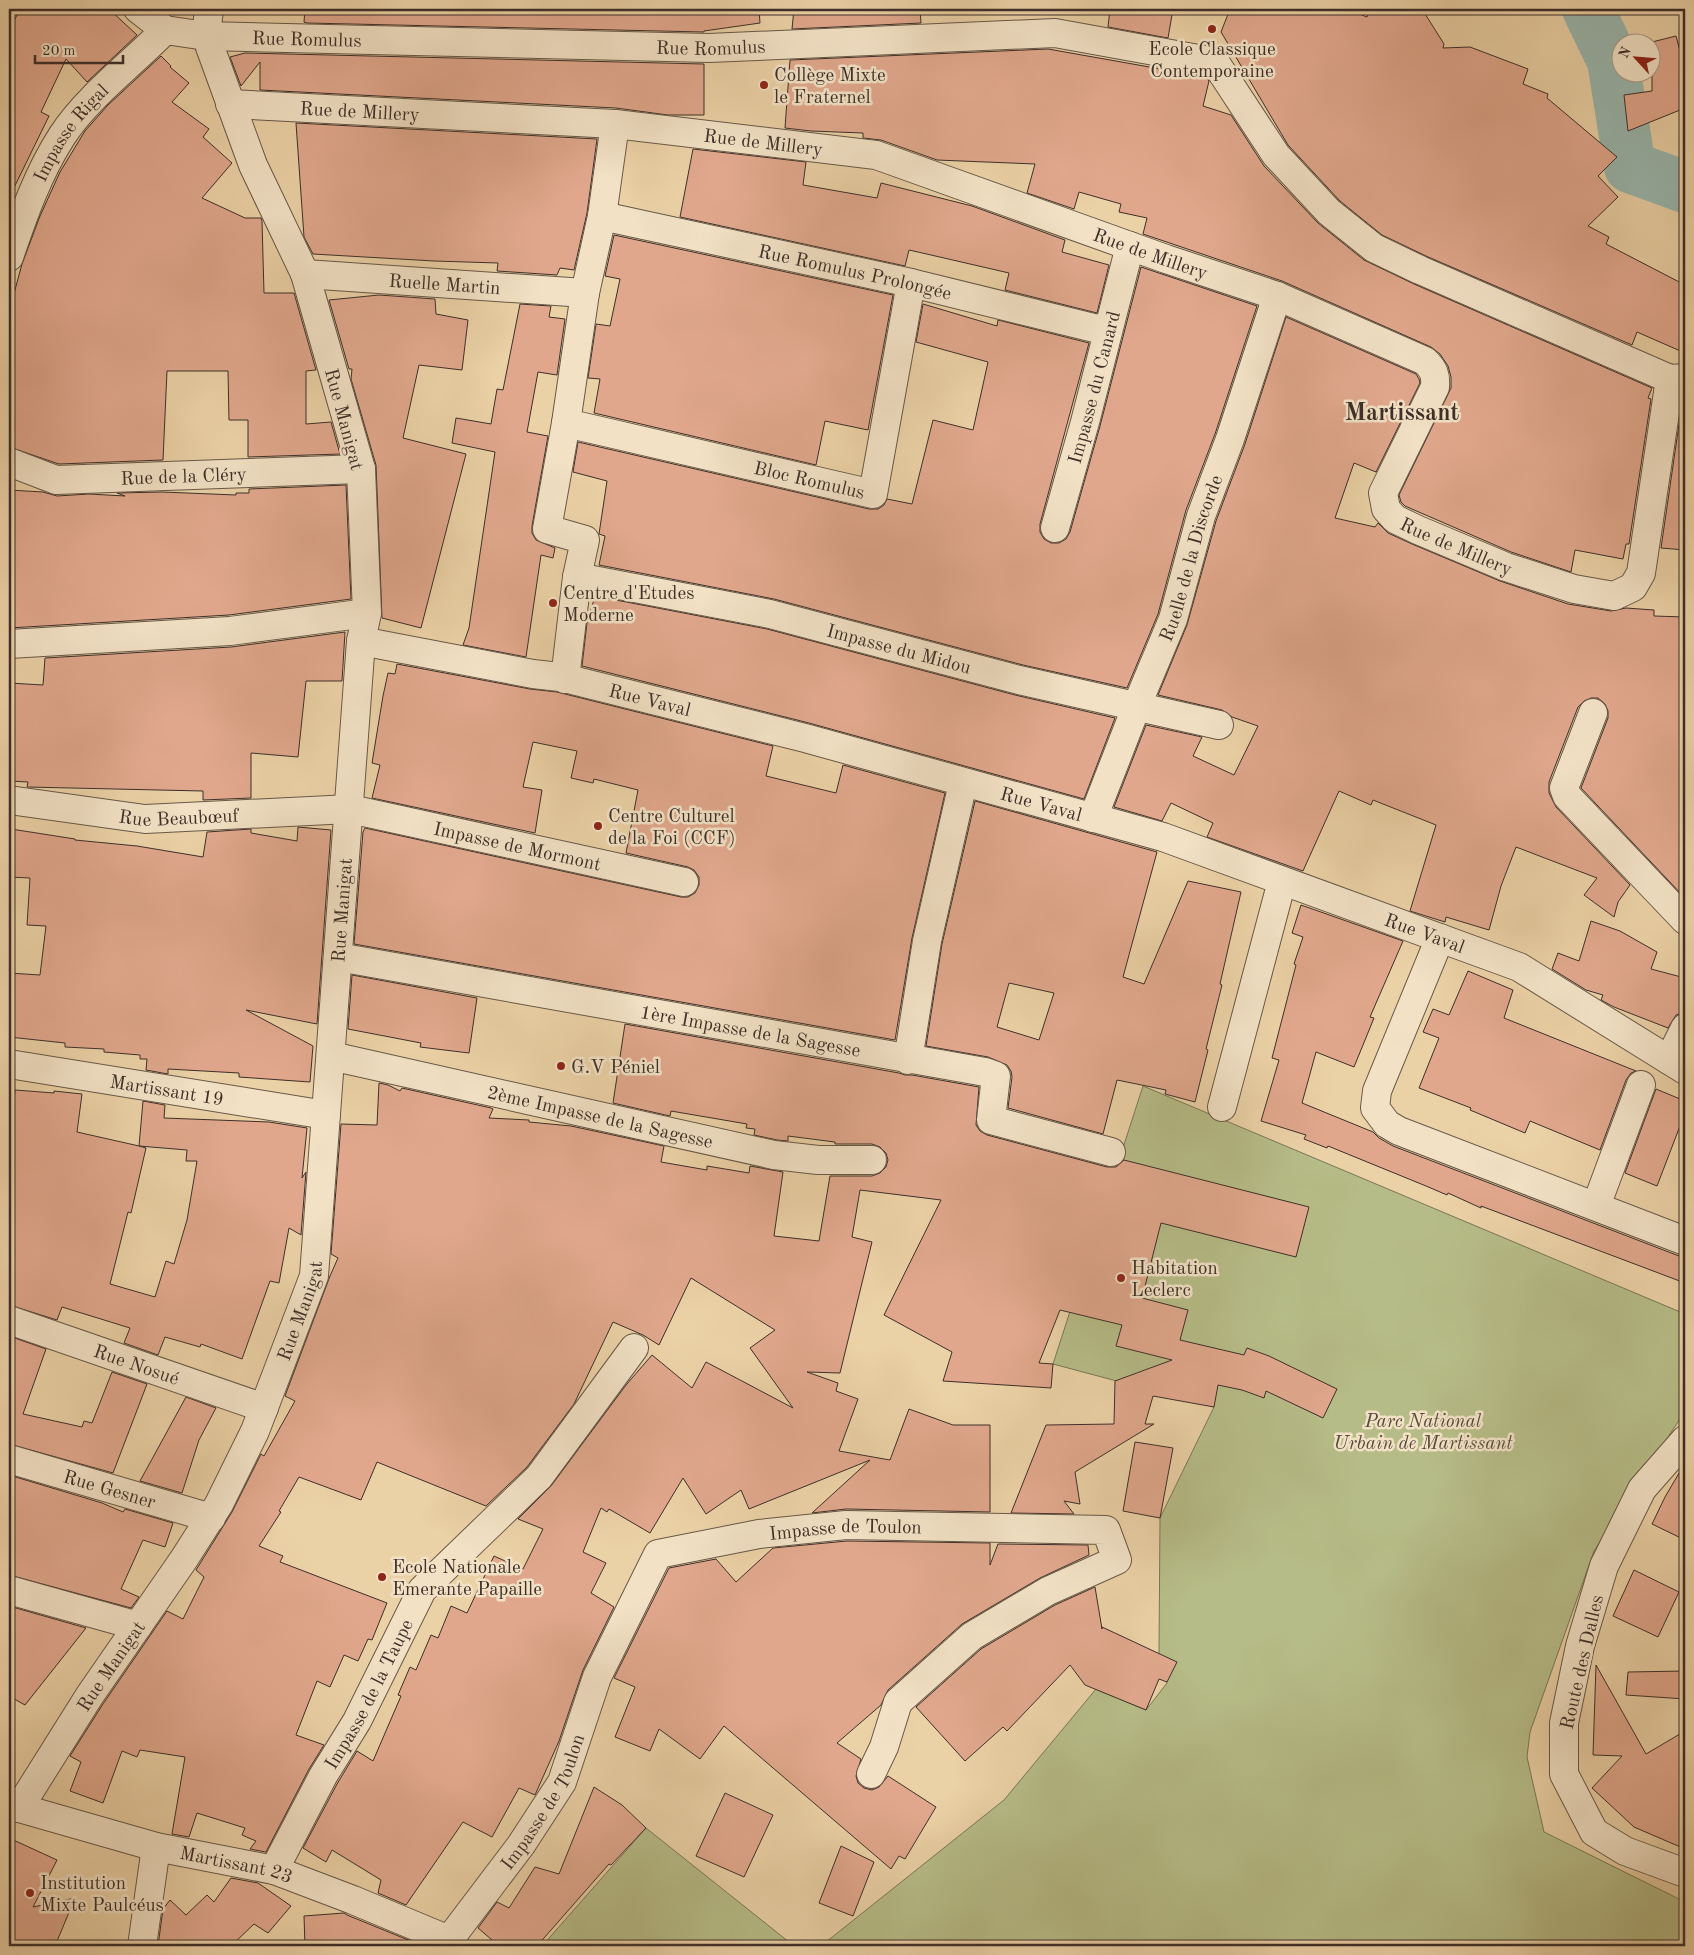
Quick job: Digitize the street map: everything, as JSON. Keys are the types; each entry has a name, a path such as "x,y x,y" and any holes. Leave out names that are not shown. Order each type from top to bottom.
{"street":[{"path":"138,9 166,30 206,36 209,9"},
{"name":"Impasse Rigal","path":"9,257 30,197 62,135 89,103 166,30"},
{"name":"Rue Romulus","path":"206,36 709,48 1056,33 1215,62 1276,155 1329,212 1374,248 1677,378"},
{"name":"Rue Manigat","path":"14,1806 138,1626 223,1496 255,1431 314,1276 361,641 366,613 361,469 305,274 253,165 206,36"},
{"name":"Rue de Millery","path":"230,104 615,124 876,155 1276,296 1425,361 1432,368 1436,376 1435,387 1383,493 1386,509 1395,519 1506,567 1574,589 1614,596 1633,587 1641,573 1677,378"},
{"path":"565,679 577,577 584,540 547,529 566,423 585,293 602,216 615,124"},
{"name":"Rue Romulus Prolongée","path":"602,216 911,283 1094,328 1108,328"},
{"name":"Impasse du Canard","path":"1055,528 1085,422 1130,246"},
{"name":"Ruelle Martin","path":"305,274 585,293"},
{"name":"Bloc Romulus","path":"566,423 873,494 911,283"},
{"name":"Ruelle de la Discorde","path":"1093,818 1137,705 1174,618 1201,516 1230,439 1276,296"},
{"name":"Rue de la Cléry","path":"9,462 56,480 361,469"},
{"name":"Impasse du Midou","path":"577,577 770,614 1019,680 1137,705 1219,725"},
{"path":"9,644 230,631 366,613"},
{"name":"Rue Vaval","path":"361,641 565,679 805,738 1163,838 1519,967 1677,1065"},
{"path":"1593,713 1564,788 1567,796 1685,920"},
{"path":"908,1060 927,941 963,782"},
{"name":"Rue Beaubœuf","path":"9,800 145,819 350,809"},
{"name":"Impasse de Mormont","path":"350,809 684,882"},
{"path":"1222,1107 1282,881"},
{"path":"1440,938 1377,1091 1375,1108 1387,1124 1399,1131 1685,1240"},
{"name":"1ère Impasse de la Sagesse","path":"338,957 908,1060 985,1072 996,1076 992,1120 1111,1152"},
{"path":"1677,1065 1685,1028"},
{"name":"2ème Impasse de la Sagesse","path":"331,1056 774,1155 818,1160 872,1160"},
{"name":"Martissant 19","path":"9,1064 326,1115"},
{"path":"1596,1206 1641,1085"},
{"name":"Rue Nosué","path":"9,1320 264,1408"},
{"name":"Impasse de la Taupe","path":"274,1870 323,1776 357,1721 422,1590 539,1477 634,1348"},
{"name":"Route des Dalles","path":"1685,1440 1642,1489 1604,1566 1580,1646 1564,1723 1564,1774 1594,1832 1625,1851 1685,1873"},
{"name":"Rue Gesner","path":"9,1459 210,1518"},
{"name":"Impasse de Toulon","path":"452,1943 521,1845 562,1782 597,1677 658,1554 759,1534 846,1525 1106,1530 1117,1560 1048,1591 972,1636 898,1702 884,1747 871,1774"},
{"path":"9,1590 138,1626"},
{"name":"Martissant 23","path":"14,1806 156,1847 274,1870 353,1900 452,1943"},
{"path":"142,1946 156,1847"}],"green space":[{"name":"Parc National Urbain de Martissant","path":"1143,1086 1685,1314 1685,1411 1594,1551 1530,1732 1527,1757 1544,1832 1685,1902 1685,1946 821,1946 1004,1800 1096,1689 1146,1710 1167,1683 1159,1653 1160,1518 1214,1407 1053,1364"},
{"path":"646,1828 794,1946 542,1946"}],"building":[{"path":"20,9 109,9 137,35 87,82 66,59 41,112 49,116 9,198 9,31"},
{"path":"305,9 759,9 760,23 704,32 307,23 304,22"},
{"path":"794,9 920,9 921,23 792,29"},
{"path":"1110,9 1173,9 1168,38 1108,27"},
{"path":"1230,9 1346,9 1367,17 1370,9 1422,9 1444,44 1443,48 1470,47 1528,69 1523,84 1548,94 1547,98 1617,157 1598,176 1618,197 1588,226 1609,237 1606,244 1685,285 1685,353 1637,332 1632,345 1426,256 1382,235 1340,201 1288,145 1221,32"},
{"path":"1676,36 1680,51 1685,49 1685,108 1628,131 1624,95 1652,91 1652,82 1662,82 1662,40"},
{"path":"1048,49 1206,77 1209,81 1203,106 1231,115 1264,166 1318,223 1364,260 1414,284 1652,388 1648,398 1651,399 1629,544 1626,544 1623,559 1575,550 1571,572 1511,552 1405,506 1401,502 1399,495 1451,388 1448,366 1440,354 1431,347 1282,281 1143,234 1147,218 1119,212 1121,204 1079,192 1074,209 1027,193 1035,164 937,160 881,140 863,138 863,133 785,128 790,60"},
{"path":"245,53 704,64 704,115 668,115 616,108 260,90 260,62 241,86 230,57"},
{"path":"161,56 170,67 189,83 172,102 209,129 203,137 232,163 202,198 245,218 261,218 264,293 294,293 316,370 306,371 306,424 331,422 340,454 248,457 248,420 229,420 228,371 167,371 163,460 59,464 9,447 9,312 22,264 40,216 60,172 85,131 108,105"},
{"path":"296,123 597,139 587,213 574,270 560,268 557,275 497,271 498,263 313,254 304,237"},
{"path":"693,149 806,162 803,185 877,198 881,183 972,206 1065,240 1062,252 1109,265 1097,313 1005,290 1009,273 931,255 909,250 905,266 680,217"},
{"path":"614,235 893,295 868,430 825,421 816,465 594,413 600,379 588,378 596,324 610,326 620,279 605,276"},
{"path":"1141,267 1257,306 1215,434 1186,510 1158,614 1127,688 1023,665 774,599 599,565 605,536 599,534 607,481 573,472 578,442 869,509 878,509 884,505 887,499 912,504 933,420 973,430 988,362 916,342 923,304 997,326 998,320 1089,343 1040,524 1040,532 1044,539 1051,543 1059,543 1066,539 1070,532 1100,426"},
{"path":"379,295 435,299 436,314 468,320 462,370 419,365 403,438 466,454 421,628 382,618 376,465 351,379 352,369 349,369 329,300"},
{"path":"520,304 551,306 549,317 565,319 557,375 538,372 527,432 548,436 532,533 536,540 555,548 553,558 541,555 526,657 463,645 469,628 495,452 452,443 456,418 491,424 497,389 503,390"},
{"path":"1286,317 1416,374 1420,383 1376,472 1354,463 1335,518 1375,527 1378,523 1388,533 1412,544 1500,581 1568,604 1611,611 1626,608 1654,610 1654,616 1685,617 1685,898 1581,788 1608,718 1605,704 1598,698 1584,701 1578,707 1549,782 1549,793 1556,807 1630,885 1618,902 1614,917 1584,895 1597,878 1516,847 1501,886 1489,930 1446,917 1445,922 1410,911 1436,825 1373,800 1371,805 1339,791 1303,871 1207,837 1213,823 1171,803 1162,821 1114,807 1146,725 1202,737 1193,756 1234,775 1258,726 1232,717 1222,710 1158,695 1187,625 1216,521 1245,444"},
{"path":"1682,404 1685,405 1685,550 1661,548"},
{"path":"346,485 351,599 229,615 9,628 9,490 43,492 57,496 89,494 125,496 117,493 162,492 236,495 236,493 249,493 249,489"},
{"path":"595,596 767,629 1015,695 1115,718 1084,799 809,723 582,666 587,623"},
{"path":"345,632 342,681 306,681 298,757 251,753 251,798 203,800 203,791 27,787 28,782 9,781 9,683 43,685 45,658 231,647"},
{"path":"397,664 530,689 557,692 773,746 766,776 836,793 843,765 945,793 912,938 895,1040 354,944 363,832 365,828 681,897 688,897 695,893 699,885 699,877 694,870 688,867 626,853 638,790 594,779 593,783 571,778 577,751 533,742 523,787 542,790 535,833 372,798 380,765 372,763 383,696 388,673 395,674"},
{"path":"975,801 1157,852 1123,977 1144,984 1188,881 1241,892 1220,984 1222,985 1206,1049 1208,1050 1195,1102 1165,1094 1166,1090 1117,1080 1103,1134 1008,1108 1012,1077 1007,1065 988,1057 926,1046 942,944","holes":["1009,983 1054,993 1039,1040 997,1027"]},
{"path":"298,827 331,830 317,1024 246,1010 313,1046 310,1082 239,1077 239,1073 168,1069 168,1074 146,1070 147,1059 140,1059 140,1055 104,1052 104,1049 65,1047 65,1043 9,1037 9,973 40,975 46,926 27,925 30,878 9,877 11,829 75,840 137,846 203,857 207,832 251,829 251,833 297,841"},
{"path":"1301,905 1403,941 1370,1017 1374,1018 1354,1067 1316,1052 1302,1103 1373,1132 1393,1146 1679,1256 1685,1256 1685,1283 1481,1206 1481,1208 1448,1193 1447,1195 1328,1146 1327,1148 1304,1139 1306,1135 1261,1121 1279,1060 1272,1058 1296,965 1294,964 1303,937 1292,933"},
{"path":"1591,921 1620,931 1657,952 1651,969 1685,978 1685,1004 1682,1013 1676,1015 1668,1028 1614,1007 1601,1000 1603,995 1586,990 1552,969 1558,953 1579,961"},
{"path":"1468,971 1513,990 1504,1018 1636,1071 1631,1073 1626,1080 1600,1150 1530,1121 1525,1133 1470,1110 1471,1108 1419,1088 1439,1038 1423,1032 1433,1009 1449,1015"},
{"path":"352,975 477,998 469,1053 420,1047 421,1043 348,1029"},
{"path":"625,1024 979,1087 976,1125 980,1131 987,1135 1107,1167 1116,1167 1124,1160 1309,1207 1296,1257 1161,1223 1142,1298 1188,1310 1180,1340 1244,1355 1247,1348 1269,1356 1337,1389 1323,1418 1266,1391 1264,1398 1242,1390 1218,1385 1214,1407 1153,1396 1145,1424 1154,1424 1075,1472 1080,1504 1064,1501 1074,1514 1011,1513 1046,1425 1114,1424 1115,1381 1172,1360 1116,1346 1122,1325 1060,1310 1039,1363 1053,1364 1051,1388 943,1381 952,1352 884,1315 941,1200 860,1190 852,1237 872,1242 840,1373 807,1372 838,1383 836,1391 858,1399 839,1451 890,1460 909,1409 953,1425 990,1425 990,1512 846,1509 812,1513 870,1460 749,1509 741,1490 706,1514 683,1478 650,1533 609,1509 607,1512 601,1508 583,1552 606,1563 591,1593 614,1607 583,1670 559,1741 535,1795 519,1788 492,1837 463,1822 406,1905 378,1893 381,1880 332,1850 326,1862 303,1848 357,1751 373,1761 401,1696 398,1695 410,1667 416,1670 431,1635 438,1638 451,1606 467,1613 494,1556 523,1569 543,1529 518,1519 551,1486 626,1385 652,1355 692,1388 706,1362 793,1408 750,1348 775,1330 691,1278 659,1345 643,1335 613,1322 574,1404 527,1467 486,1506 377,1462 361,1500 299,1477 279,1511 281,1512 259,1546 283,1556 280,1562 387,1603 372,1640 368,1639 358,1661 344,1655 330,1687 317,1681 296,1735 324,1745 309,1769 266,1852 250,1849 256,1841 242,1835 245,1828 197,1813 189,1837 172,1834 185,1757 140,1750 137,1757 122,1751 103,1803 70,1791 81,1762 70,1756 167,1611 183,1619 204,1577 196,1570 232,1512 261,1454 264,1456 295,1401 285,1396 338,1258 331,1254 341,1124 377,1125 379,1083 400,1091 402,1088 491,1108 493,1109 489,1118 529,1120 529,1122 571,1126 664,1146 661,1162 707,1170 707,1166 749,1173 750,1166 783,1172 774,1236 819,1241 830,1176 872,1176 880,1173 886,1167 888,1160 886,1153 880,1147 872,1144 835,1144 835,1142 788,1136 788,1141 777,1140 754,1135 755,1129 746,1128 747,1124 671,1111 670,1116 613,1103"},
{"path":"1656,1089 1685,1101 1685,1113 1657,1186 1625,1173"},
{"path":"15,1090 82,1094 77,1132 139,1146 143,1101 165,1105 164,1118 269,1122 307,1128 302,1178 306,1172 301,1235 289,1228 279,1283 270,1281 242,1359 201,1344 200,1347 165,1337 158,1355 124,1343 130,1328 62,1307 57,1320 9,1305 9,1156","holes":["139,1146 187,1150 186,1161 197,1161 187,1220 174,1264 166,1261 155,1297 110,1284 128,1212 131,1213 146,1148"]},
{"path":"9,1336 46,1349 23,1414 82,1427 84,1421 92,1423 112,1372 147,1384 113,1473 9,1444"},
{"path":"186,1397 216,1408 199,1440 182,1493 140,1481"},
{"path":"1135,1442 1173,1448 1160,1518 1123,1511"},
{"path":"1685,1463 1685,1540 1652,1524"},
{"path":"9,1475 102,1503 123,1512 125,1509 173,1523 165,1547 143,1540 121,1589 139,1597 131,1608 9,1575"},
{"path":"847,1541 990,1543 990,1565 998,1544 1088,1545 1089,1555 1040,1578 962,1624 888,1690 881,1705 837,1743 861,1759 856,1776 858,1783 864,1788 872,1790 879,1787 888,1776 936,1807 905,1859 899,1856 891,1869 724,1726 700,1759 659,1729 650,1751 615,1737 635,1687 614,1678 669,1568 716,1559 736,1582 773,1548"},
{"path":"1634,1570 1679,1592 1658,1637 1613,1616"},
{"path":"1095,1587 1102,1629 1102,1627 1177,1662 1167,1682 1159,1679 1146,1710 1085,1685 1070,1665 1007,1731 1003,1727 965,1761 916,1707 981,1649 1055,1605"},
{"path":"9,1606 86,1628 25,1705 9,1696"},
{"path":"1596,1665 1646,1754 1685,1731 1685,1849 1634,1827 1592,1788 1622,1756 1593,1755"},
{"path":"1685,1671 1685,1699 1626,1695 1628,1672"},
{"path":"594,1787 622,1805 646,1828 611,1865 609,1864 537,1946 499,1946 478,1928 497,1902 509,1908 535,1867 559,1874"},
{"path":"725,1793 773,1815 744,1877 696,1856"},
{"path":"9,1838 57,1860 33,1907 75,1898 55,1946 9,1946"},
{"path":"841,1846 874,1862 853,1916 819,1903"},
{"path":"231,1878 258,1883 291,1906 268,1933 254,1924 231,1946 158,1946 163,1909 170,1900 186,1915 207,1895 214,1902"},
{"path":"344,1913 423,1946 305,1946 304,1916"}],"waterway":[{"path":"1588,9 1613,61 1630,167 1685,187"}],"place":[{"name":"Ecole Classique Contemporaine","path":"1212,29"},
{"name":"Collège Mixte le Fraternel","path":"764,85"},
{"name":"Centre d'Etudes Moderne","path":"553,603"},
{"name":"Centre Culturel de la Foi (CCF)","path":"598,826"},
{"name":"G.V Péniel","path":"561,1066"},
{"name":"Habitation Leclerc","path":"1121,1278"},
{"name":"Ecole Nationale Emerante Papaille","path":"382,1577"},
{"name":"Institution Mixte Paulcéus","path":"30,1893"}],"district":[{"name":"Martissant","path":"1402,412"}]}
